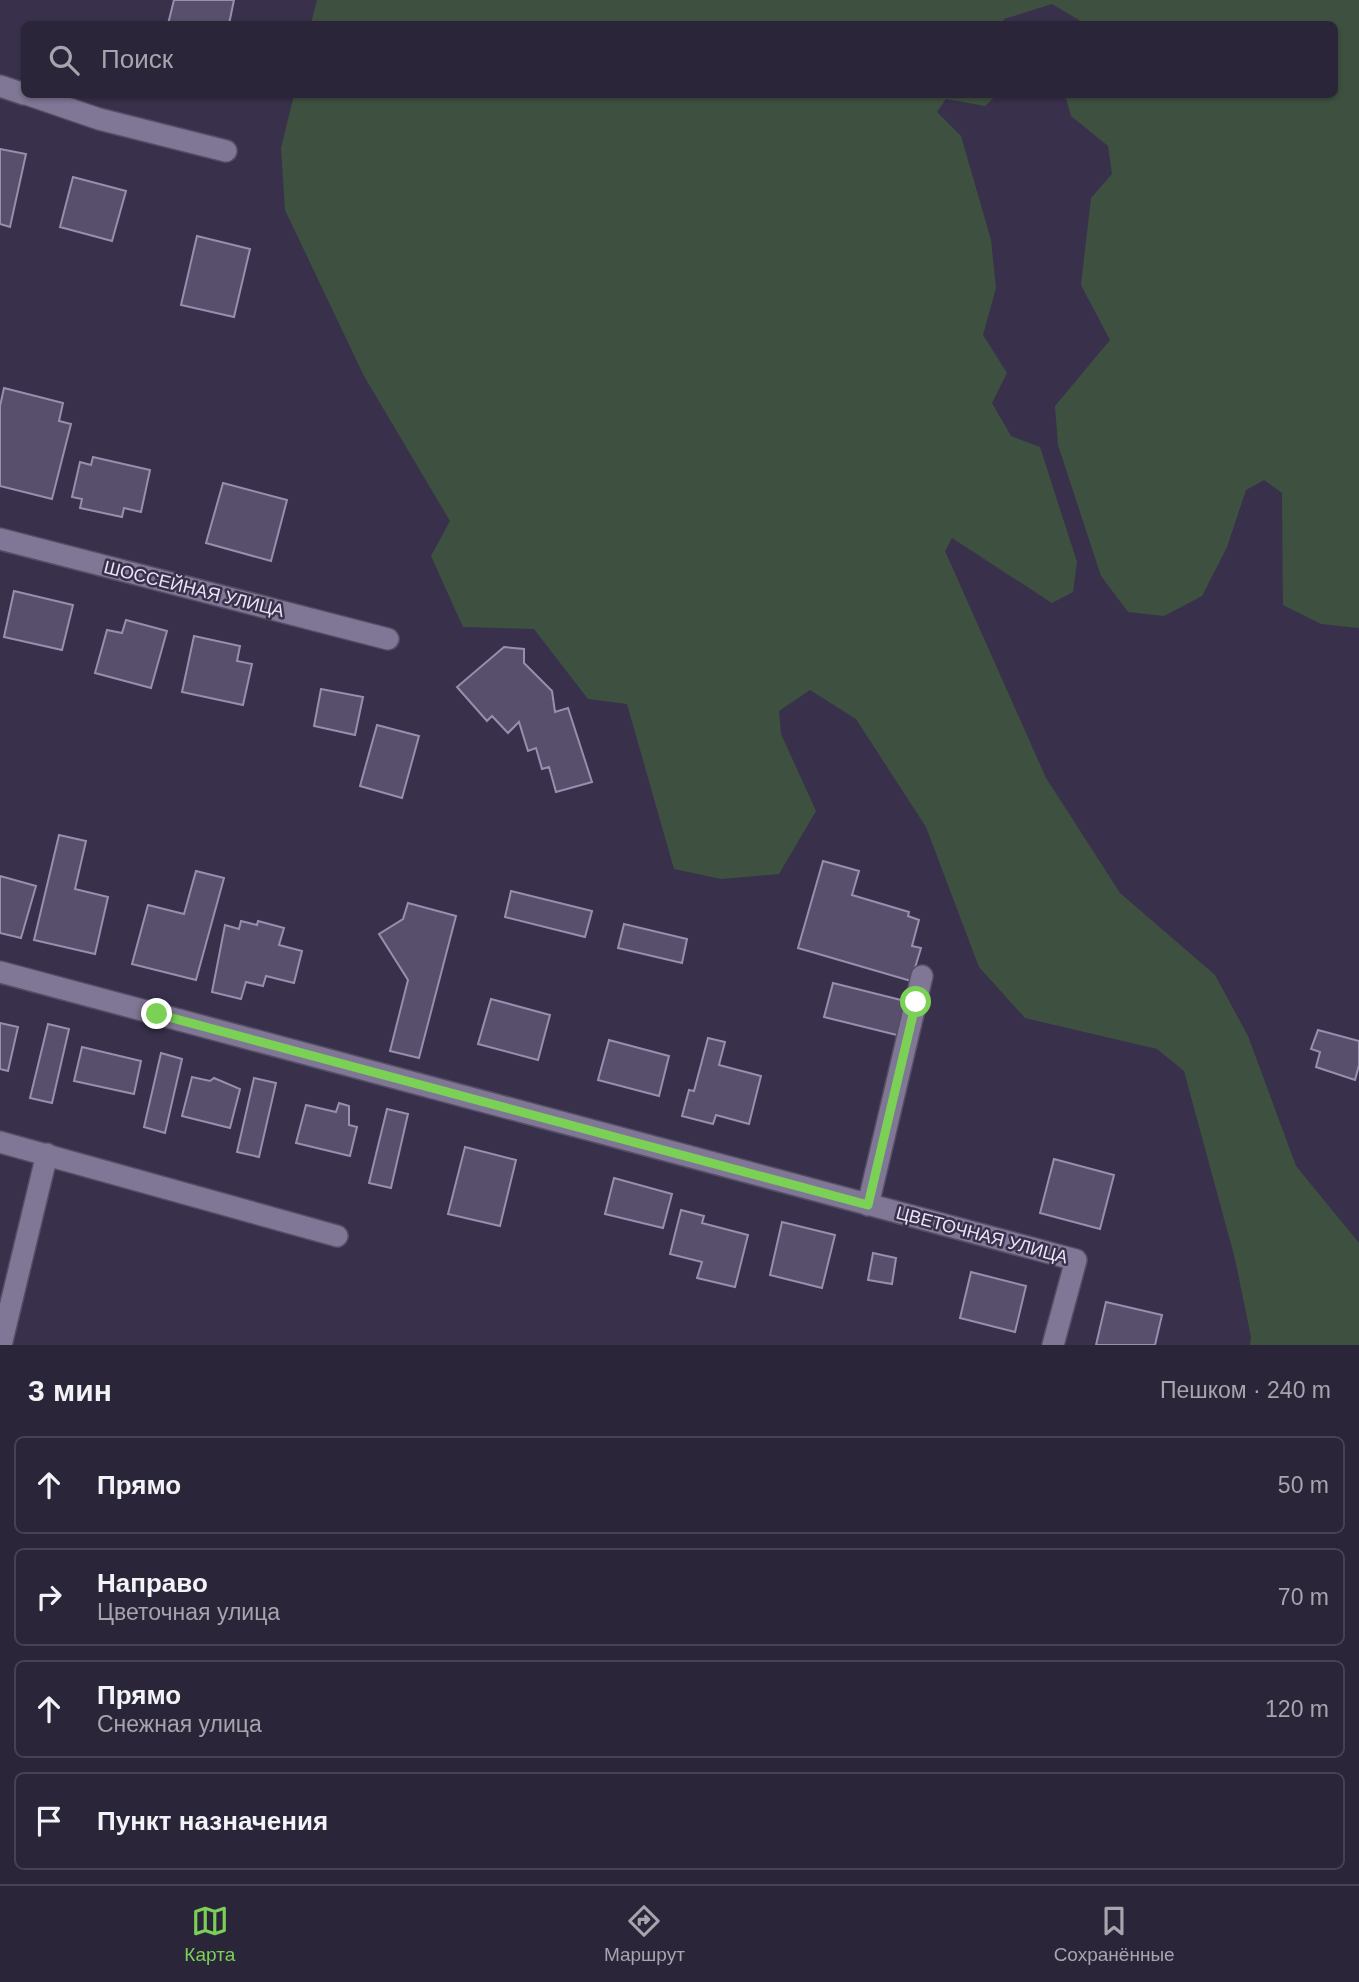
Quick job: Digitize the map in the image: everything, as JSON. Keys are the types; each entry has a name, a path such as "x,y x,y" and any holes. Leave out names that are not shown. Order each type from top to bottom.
{"street":[{"path":"0,86 21,93"},
{"path":"37,98 99,119 226,151"},
{"name":"ШОССЕЙНАЯ УЛИЦА","path":"0,539 388,639"},
{"name":"ЦВЕТОЧНАЯ УЛИЦА","path":"0,972 1076,1260 1053,1345"},
{"path":"868,1205 922,976"},
{"path":"0,1142 337,1236"},
{"path":"1,1345 47,1154"}],"green space":[{"path":"317,0 1359,0 1359,628 1321,624 1283,605 1282,493 1264,480 1246,490 1227,547 1202,596 1164,616 1128,612 1101,576 1058,445 1055,406 1110,340 1081,285 1091,198 1112,174 1108,146 1071,116 1066,98 1338,98 1338,21 1079,21 1052,4 1003,21 312,21"},
{"path":"293,98 994,98 985,106 946,99 937,112 961,136 991,240 996,288 983,335 1007,373 992,403 1011,436 1040,447 1077,562 1073,592 1052,603 952,538 945,551 1046,778 1120,893 1215,975 1248,1036 1296,1166 1359,1243 1359,1345 1250,1345 1251,1337 1235,1259 1184,1071 1157,1049 1025,1018 979,967 926,827 856,719 810,690 779,711 781,734 816,811 779,874 721,879 674,869 627,704 588,699 534,629 463,627 431,556 450,521 364,376 285,210 281,148"}],"building":[{"path":"174,0 234,0 230,21 169,21"},
{"path":"0,149 26,154 10,227 0,224"},
{"path":"73,177 126,191 112,241 60,227"},
{"path":"197,236 250,249 234,317 181,305"},
{"path":"4,388 63,403 59,421 71,424 52,499 0,486 0,406"},
{"path":"93,457 150,470 141,512 124,508 122,517 80,508 82,499 72,497 80,462 91,465"},
{"path":"223,483 287,500 271,561 206,543"},
{"path":"14,591 73,605 62,650 4,637"},
{"path":"126,620 167,631 151,688 95,673 107,630 122,633"},
{"path":"194,636 240,646 237,661 252,664 243,705 182,692"},
{"path":"504,647 524,649 524,663 552,691 555,712 568,708 592,782 556,792 549,767 542,769 536,748 528,751 519,722 508,733 492,716 487,721 457,687"},
{"path":"321,689 363,697 355,735 314,726"},
{"path":"377,725 419,736 402,798 360,786"},
{"path":"59,835 86,841 75,889 108,897 95,954 34,940"},
{"path":"823,861 859,871 852,895 909,912 908,916 919,920 912,946 921,948 911,981 798,948"},
{"path":"196,871 224,878 196,980 132,964 148,905 184,914"},
{"path":"0,876 36,886 21,938 0,933"},
{"path":"511,891 592,911 585,937 505,917"},
{"path":"408,903 456,916 419,1058 390,1051 408,980 379,934 403,919"},
{"path":"241,921 257,925 258,921 284,928 279,945 302,951 294,983 266,976 263,986 246,982 241,999 212,992 225,925 239,929"},
{"path":"624,924 687,939 682,963 618,948"},
{"path":"833,983 913,1003 905,1037 824,1017"},
{"path":"491,999 550,1015 538,1060 478,1044"},
{"path":"0,1023 18,1027 8,1071 0,1069"},
{"path":"48,1024 69,1029 52,1103 30,1098"},
{"path":"1318,1030 1359,1041 1359,1065 1355,1080 1316,1067 1320,1052 1311,1049"},
{"path":"708,1038 725,1042 719,1065 761,1076 749,1124 716,1115 713,1124 682,1116 689,1090 694,1091"},
{"path":"609,1040 669,1056 659,1096 598,1080"},
{"path":"82,1047 141,1061 134,1094 74,1081"},
{"path":"161,1053 182,1059 165,1133 144,1127"},
{"path":"192,1077 210,1081 214,1078 240,1089 230,1128 182,1116"},
{"path":"254,1078 276,1083 259,1157 237,1152"},
{"path":"339,1103 349,1106 349,1125 357,1127 350,1156 296,1143 306,1105 336,1112"},
{"path":"387,1109 408,1114 391,1188 369,1183"},
{"path":"465,1147 516,1160 500,1226 448,1214"},
{"path":"1054,1159 1114,1175 1100,1229 1040,1213"},
{"path":"614,1178 672,1194 663,1228 605,1214"},
{"path":"681,1210 704,1216 702,1223 748,1235 735,1287 697,1278 702,1262 670,1254"},
{"path":"782,1222 835,1235 822,1288 770,1275"},
{"path":"873,1253 896,1258 892,1284 868,1280"},
{"path":"971,1272 1026,1286 1015,1332 960,1318"},
{"path":"1106,1302 1162,1315 1155,1345 1096,1345"}],"route":[{"path":"157,1014 868,1205 916,1002"}]}
